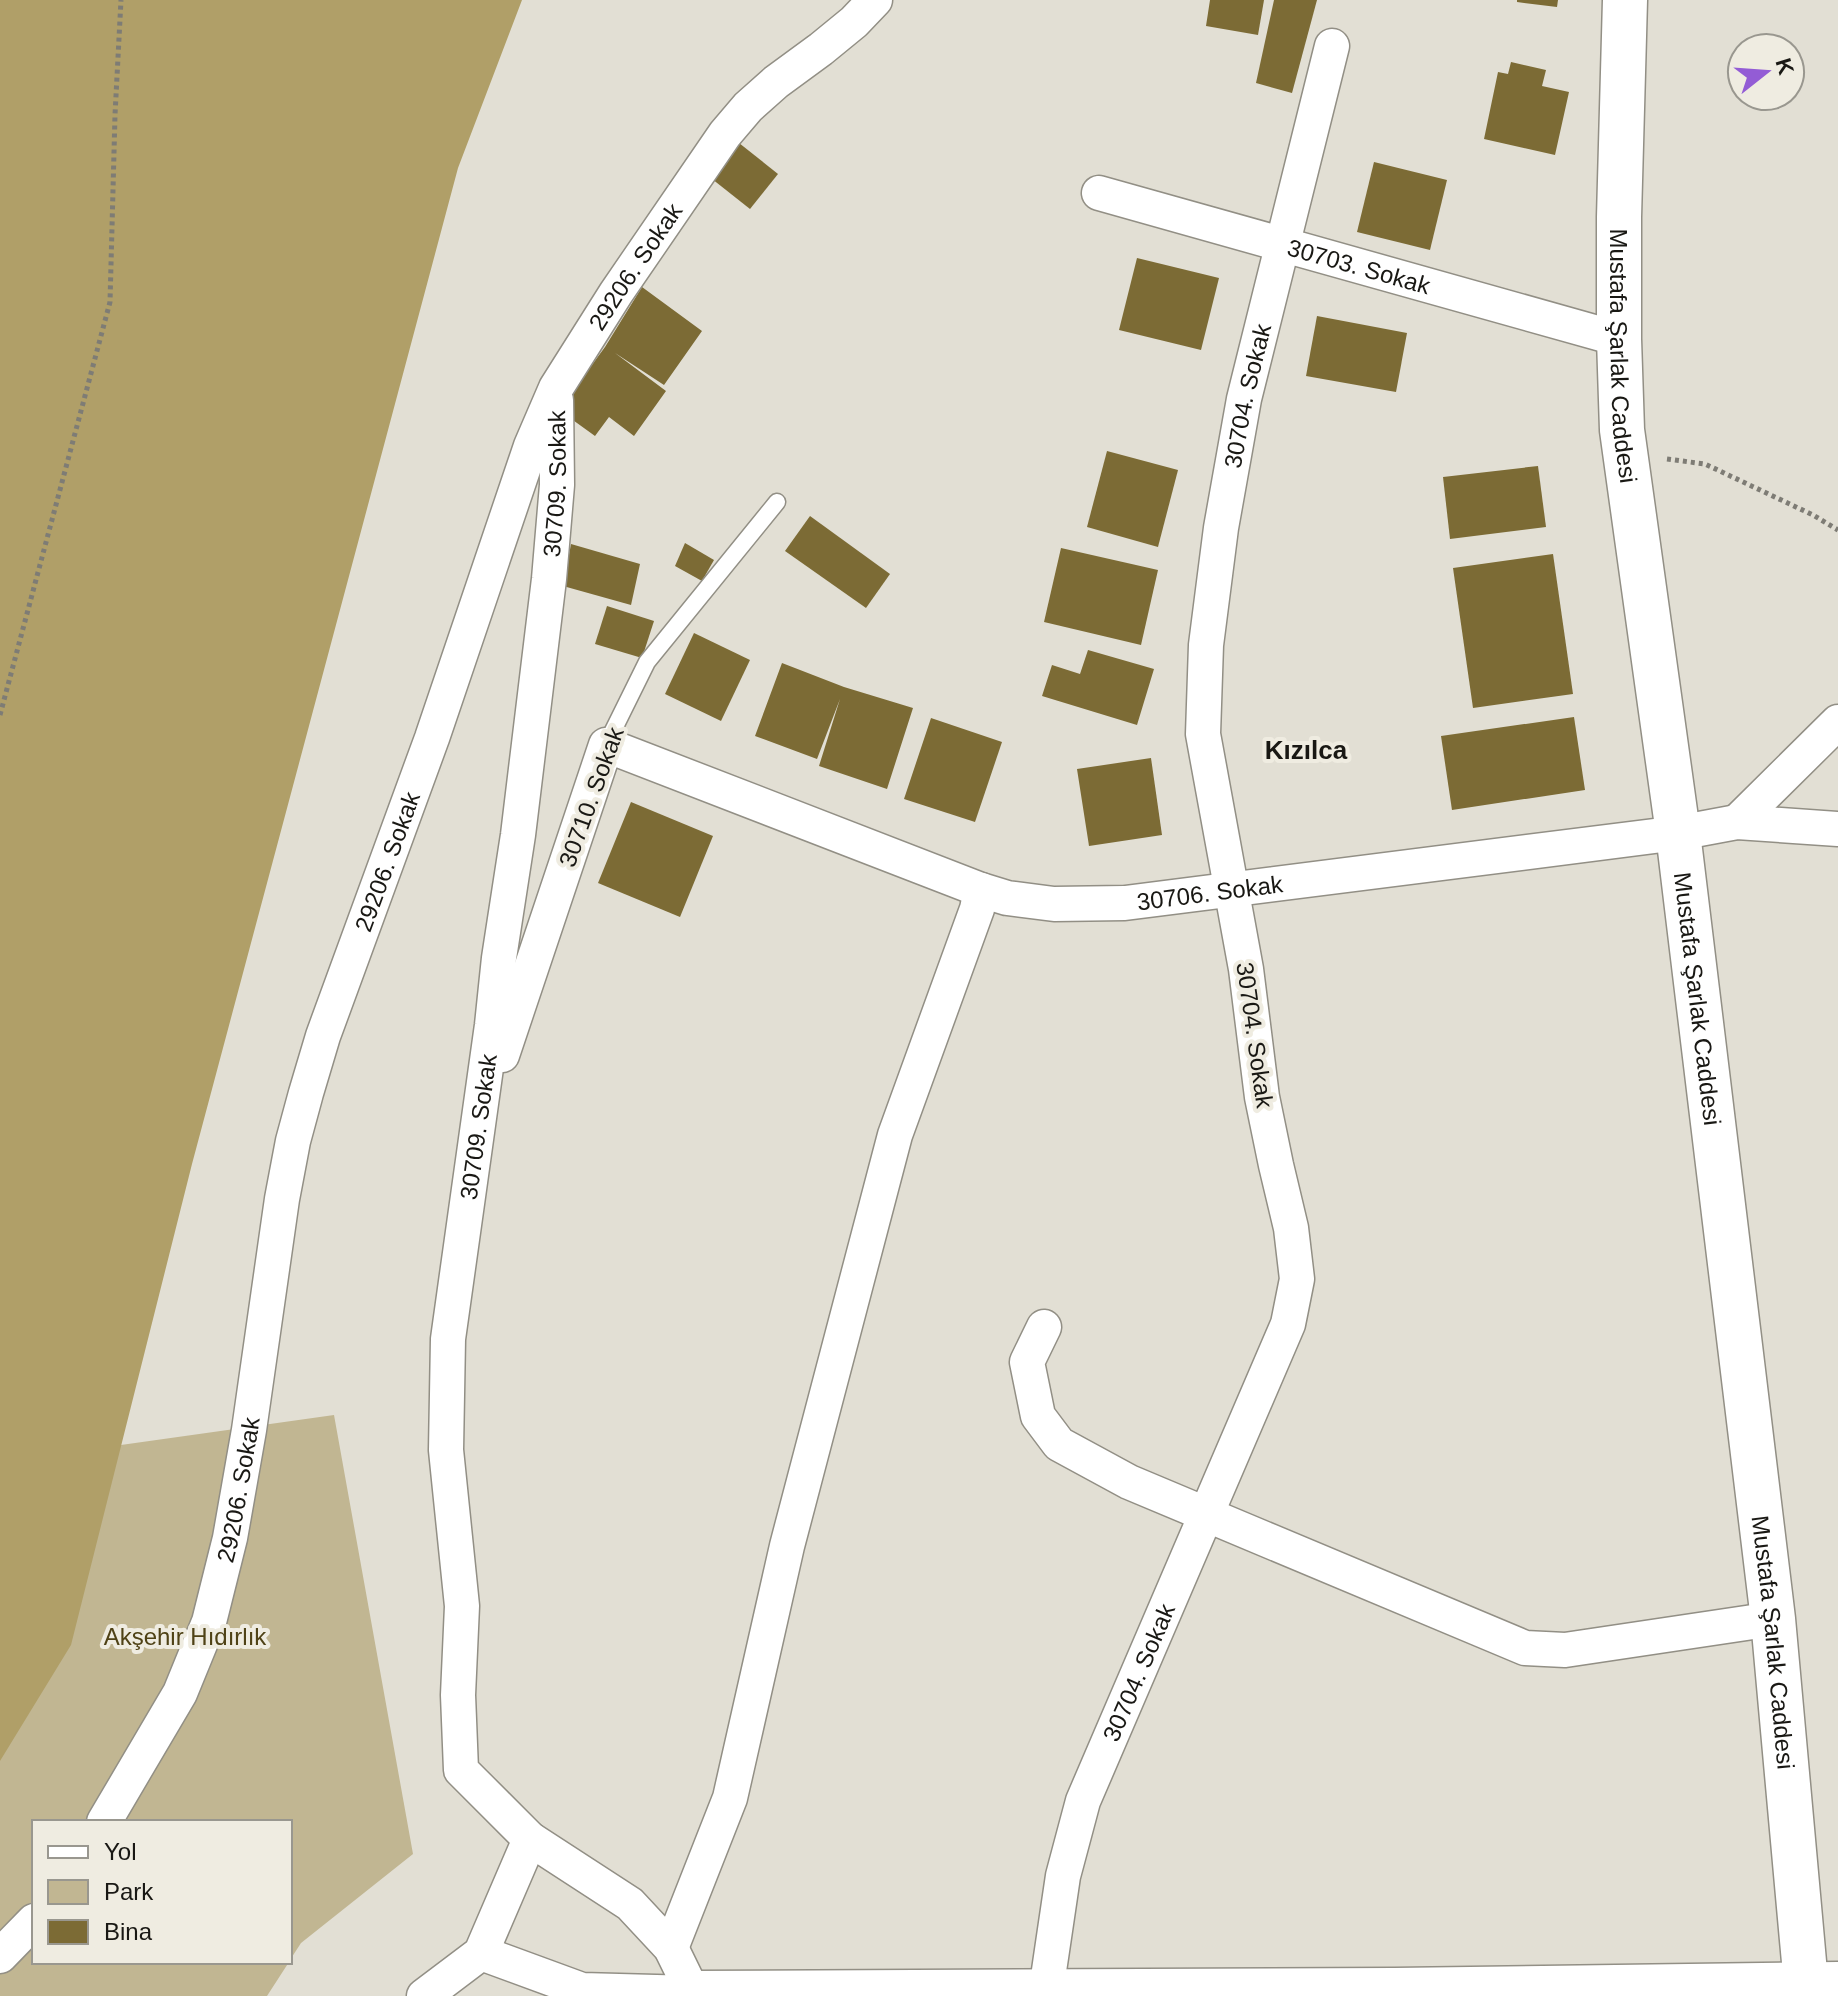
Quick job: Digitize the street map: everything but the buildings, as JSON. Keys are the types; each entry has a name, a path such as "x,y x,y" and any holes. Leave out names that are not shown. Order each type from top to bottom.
{"street":[{"name":"29206. Sokak","path":"105,1820 180,1693 209,1622 230,1538 249,1430 282,1199 306,1093 323,1036 432,738 531,446 556,388 616,293 725,134 757,99 854,22 875,0"},
{"name":"Mustafa Şarlak Caddesi","path":"1625,0 1619,217 1622,430 1678,833 1817,1988"},
{"name":"30704. Sokak","path":"1046,1991 1063,1876 1083,1801 1288,1324 1297,1279 1291,1228 1262,1097 1246,969 1203,734 1206,645 1221,528 1244,399 1332,46"},
{"name":"30703. Sokak","path":"1099,193 1619,339"},
{"name":"30709. Sokak","path":"556,388 557,485 549,579 518,835 448,1339 446,1450 462,1606 458,1695 461,1770 530,1839 630,1904 671,1948 693,1994"},
{"path":"1737,822 1838,722"},
{"name":"30706. Sokak","path":"606,745 981,890 1007,898 1054,904 1125,903 1678,833 1737,822 1838,829"},
{"name":"30710. Sokak","path":"477,1131 606,745"},
{"path":"671,1948 730,1798 787,1546 895,1135 977,909 981,890"},
{"path":"1044,1327 1027,1362 1038,1416 1059,1444 1129,1482 1525,1648 1565,1650 1773,1619"},
{"path":"424,1996 481,1953 530,1839"},
{"path":"0,1956 32,1923"},
{"path":"481,1953 582,1990 693,1994 1046,1991 1395,1993 1817,1988"}],"lane":[{"name":"30710. Sokak","path":"606,745 647,662 777,502"}],"path":[{"path":"0,715 110,302 121,0"},
{"path":"1626,455 1705,464 1838,530"}],"green space":[{"name":"Akşehir Hıdırlık","path":"334,1415 413,1854 301,1943 292,1957 292,1820 32,1820 32,1964 288,1964 267,1996 0,1996 0,1462"}],"shaded area":[{"path":"0,0 522,0 458,168 192,1164 71,1645 0,1761"}],"district":[{"name":"Kızılca","path":"1306,750"}]}
